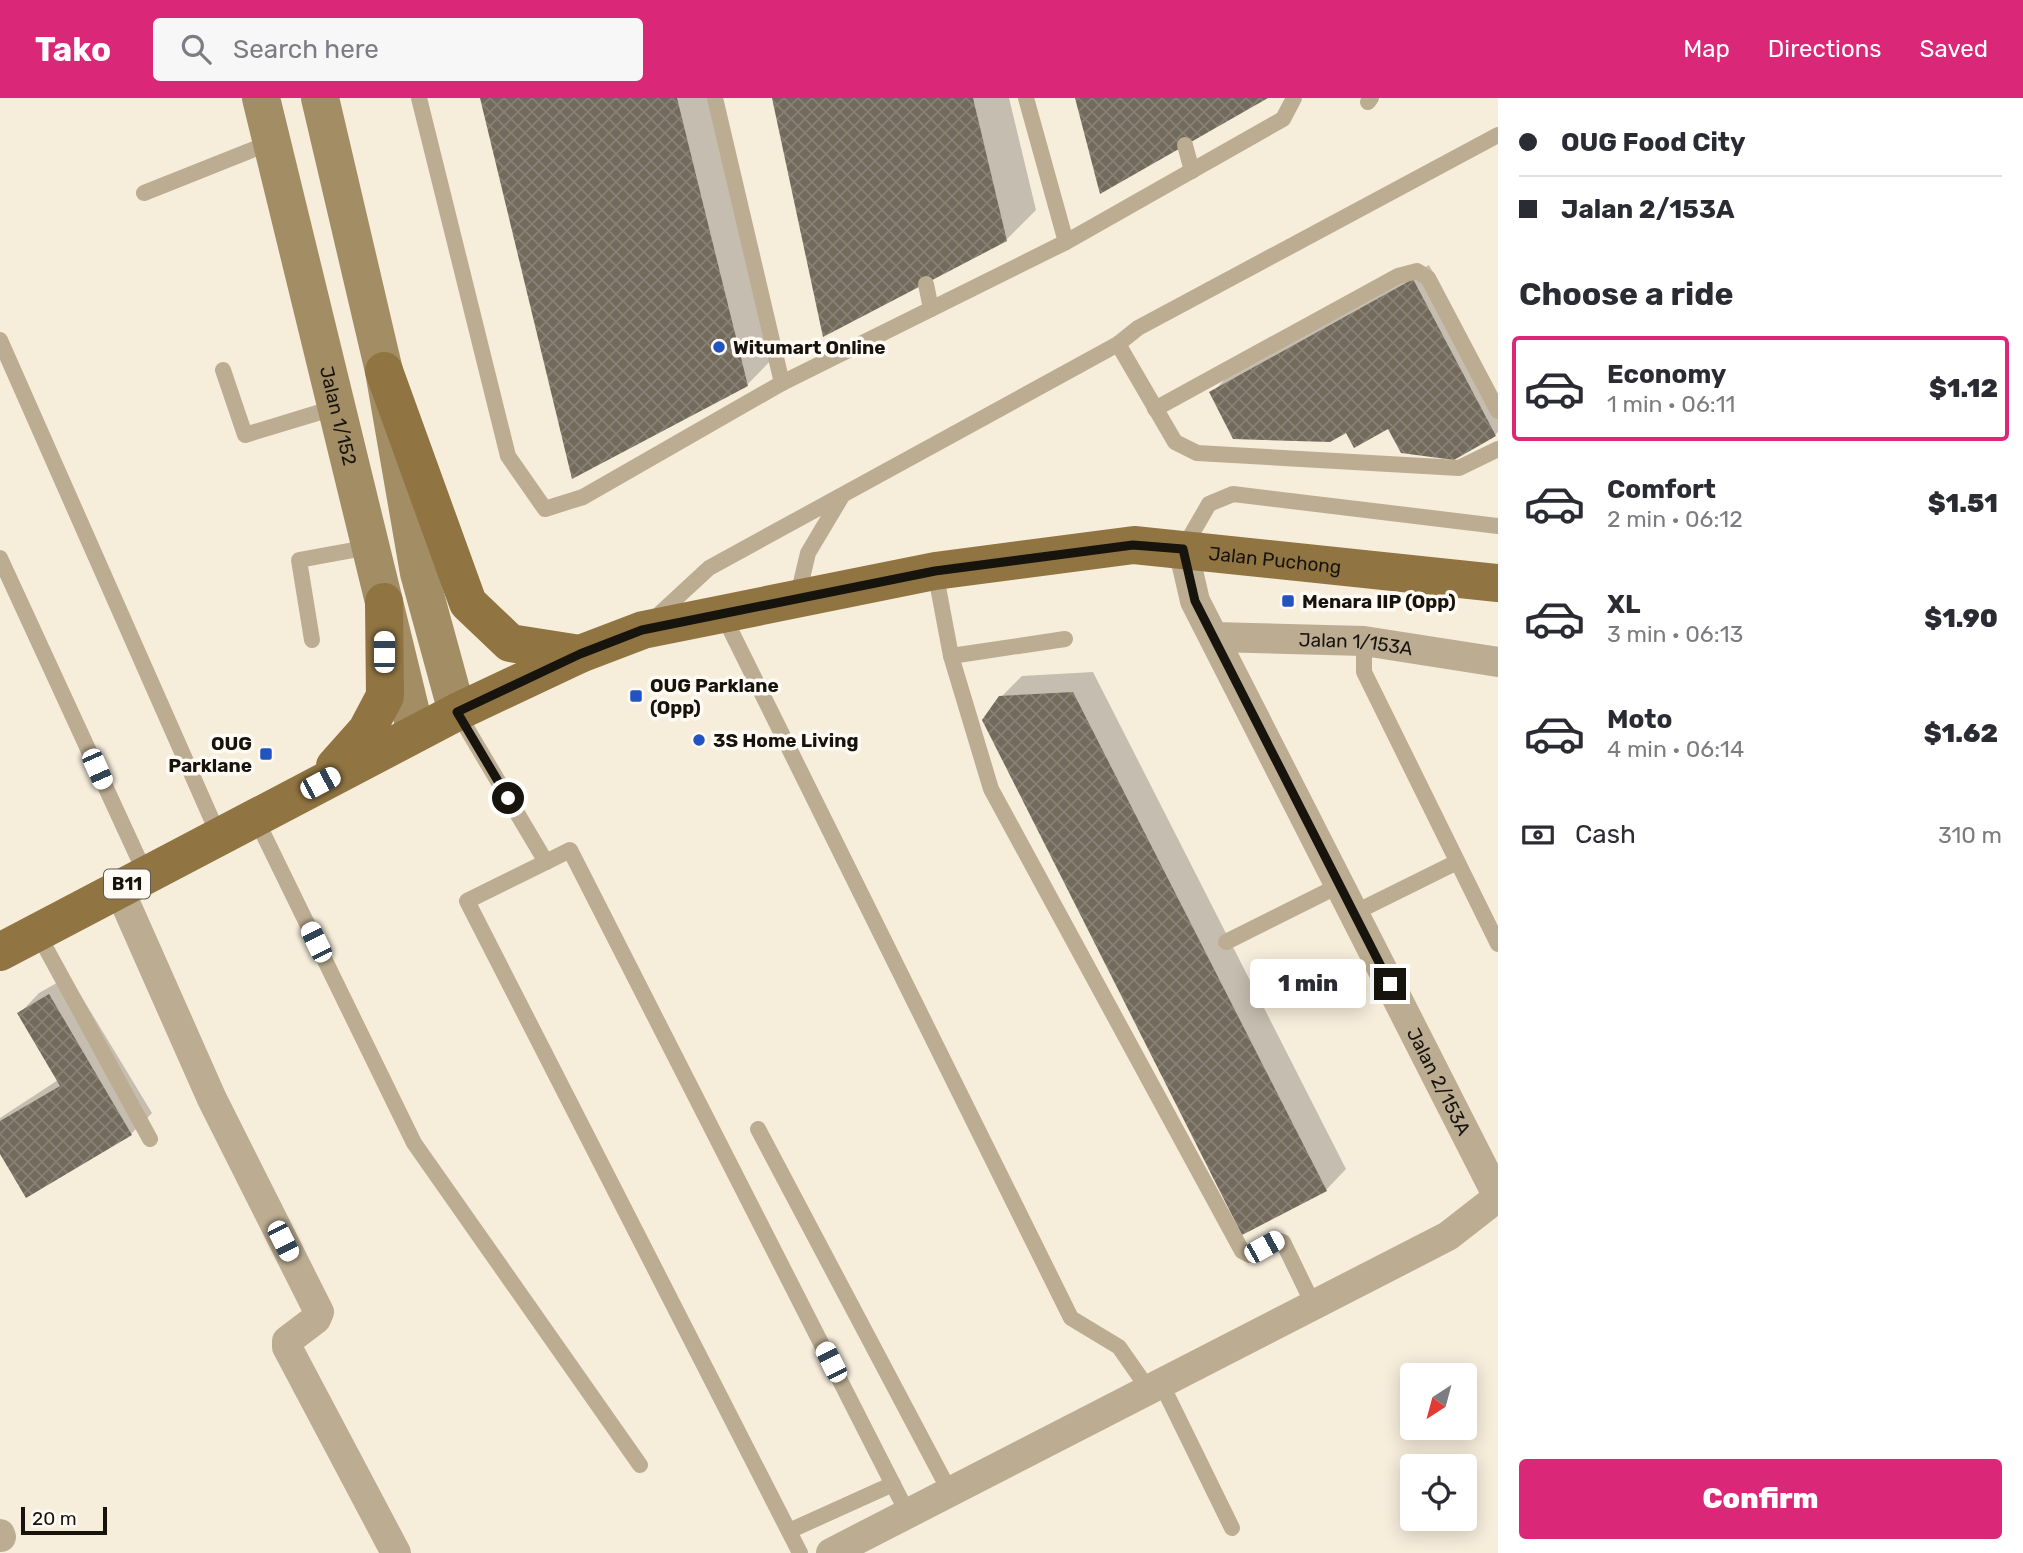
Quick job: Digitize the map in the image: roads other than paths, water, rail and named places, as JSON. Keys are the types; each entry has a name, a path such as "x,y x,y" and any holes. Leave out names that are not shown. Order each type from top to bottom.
{"main road":[{"path":"384,372 468,603 510,643 580,654"},
{"name":"Jalan Puchong","path":"10,944 457,712 580,654 642,630 935,571 1133,545 1498,583"},
{"path":"320,783 367,730 385,695 384,602"}],"street":[{"name":"Jalan 1/152","path":"261,98 416,733"},
{"path":"320,98 384,372 419,573 457,712"},
{"name":"Jalan 2/153A","path":"1183,549 1195,601 1498,1197"},
{"name":"Jalan 1/153A","path":"1213,637 1364,641 1498,662"},
{"path":"133,882 212,1099 319,1312 316,1319 287,1341 287,1347 396,1553"},
{"path":"831,1553 1448,1236 1498,1197"}],"lane":[{"path":"419,98 508,456 545,509 583,497 782,383 1066,242 1283,119 1294,98"},
{"path":"715,98 782,383"},
{"path":"1026,98 1066,242"},
{"path":"642,630 709,568 1118,344 1138,328 1498,135"},
{"path":"144,193 272,142"},
{"path":"1185,145 1192,171"},
{"path":"1155,409 1398,276 1417,271 1428,278 1498,411"},
{"path":"926,284 931,309"},
{"path":"0,341 219,836"},
{"path":"1118,344 1175,442 1197,453 1459,468 1498,449"},
{"path":"223,370 245,435 337,407"},
{"path":"796,600 808,553 843,494"},
{"path":"1183,549 1209,504 1233,494 1498,526"},
{"path":"312,640 299,560 370,547"},
{"path":"0,558 133,882"},
{"path":"935,571 951,656 991,789 1242,1251 1250,1255 1277,1240 1283,1242 1313,1304"},
{"path":"723,615 1071,1318 1119,1347 1155,1386 1232,1528"},
{"path":"951,656 1065,639"},
{"path":"1364,641 1364,672 1498,944"},
{"path":"457,712 546,862"},
{"path":"255,817 414,1143 640,1465"},
{"path":"800,1553 467,901 570,850 908,1514"},
{"path":"1354,913 1457,862"},
{"path":"1226,942 1340,886"},
{"path":"10,944 150,1139"},
{"path":"758,1129 950,1492"},
{"path":"789,1531 893,1484"}],"place":[{"name":"Witumart Online","path":"719,347"},
{"name":"Menara IIP (Opp)","path":"1288,601"},
{"name":"OUG Parklane (Opp)","path":"636,696"},
{"name":"3S Home Living","path":"699,740"},
{"name":"OUG Parklane","path":"266,754"}]}
